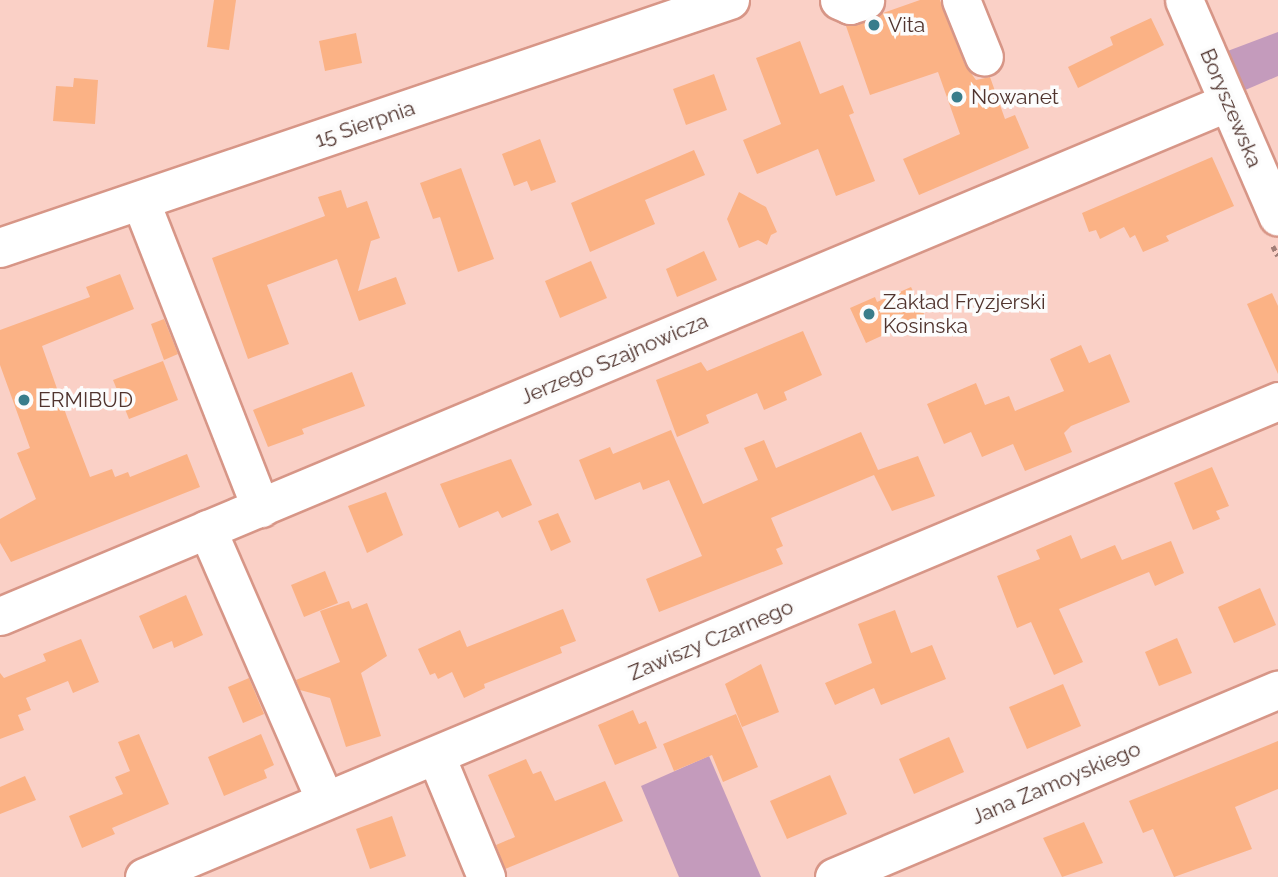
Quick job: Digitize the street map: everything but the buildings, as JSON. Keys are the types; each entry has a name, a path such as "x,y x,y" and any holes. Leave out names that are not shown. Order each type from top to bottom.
{"main road":[{"name":"15 Sierpnia","path":"0,248 730,0"}],"street":[{"path":"839,0 850,5 865,0"},
{"path":"961,0 984,57"},
{"name":"Boryszewska","path":"1184,0 1278,217"},
{"name":"Jerzego Szajnowicza","path":"0,616 1228,102"},
{"path":"140,200 261,508"},
{"name":"Zawiszy Czarnego","path":"144,877 1278,401"},
{"path":"207,529 325,801"},
{"name":"Jana Zamoyskiego","path":"834,877 1278,689"},
{"path":"436,756 485,877"}],"shaded area":[{"path":"1278,32 1278,76 1243,91 1225,52"},
{"path":"709,756 761,877 679,877 641,786"}],"place":[{"name":"Vita","path":"874,25"},
{"name":"Nowanet","path":"957,97"},
{"name":"Zakład Fryzjerski Kosinska","path":"869,314"},
{"name":"ERMIBUD","path":"24,400"}]}
